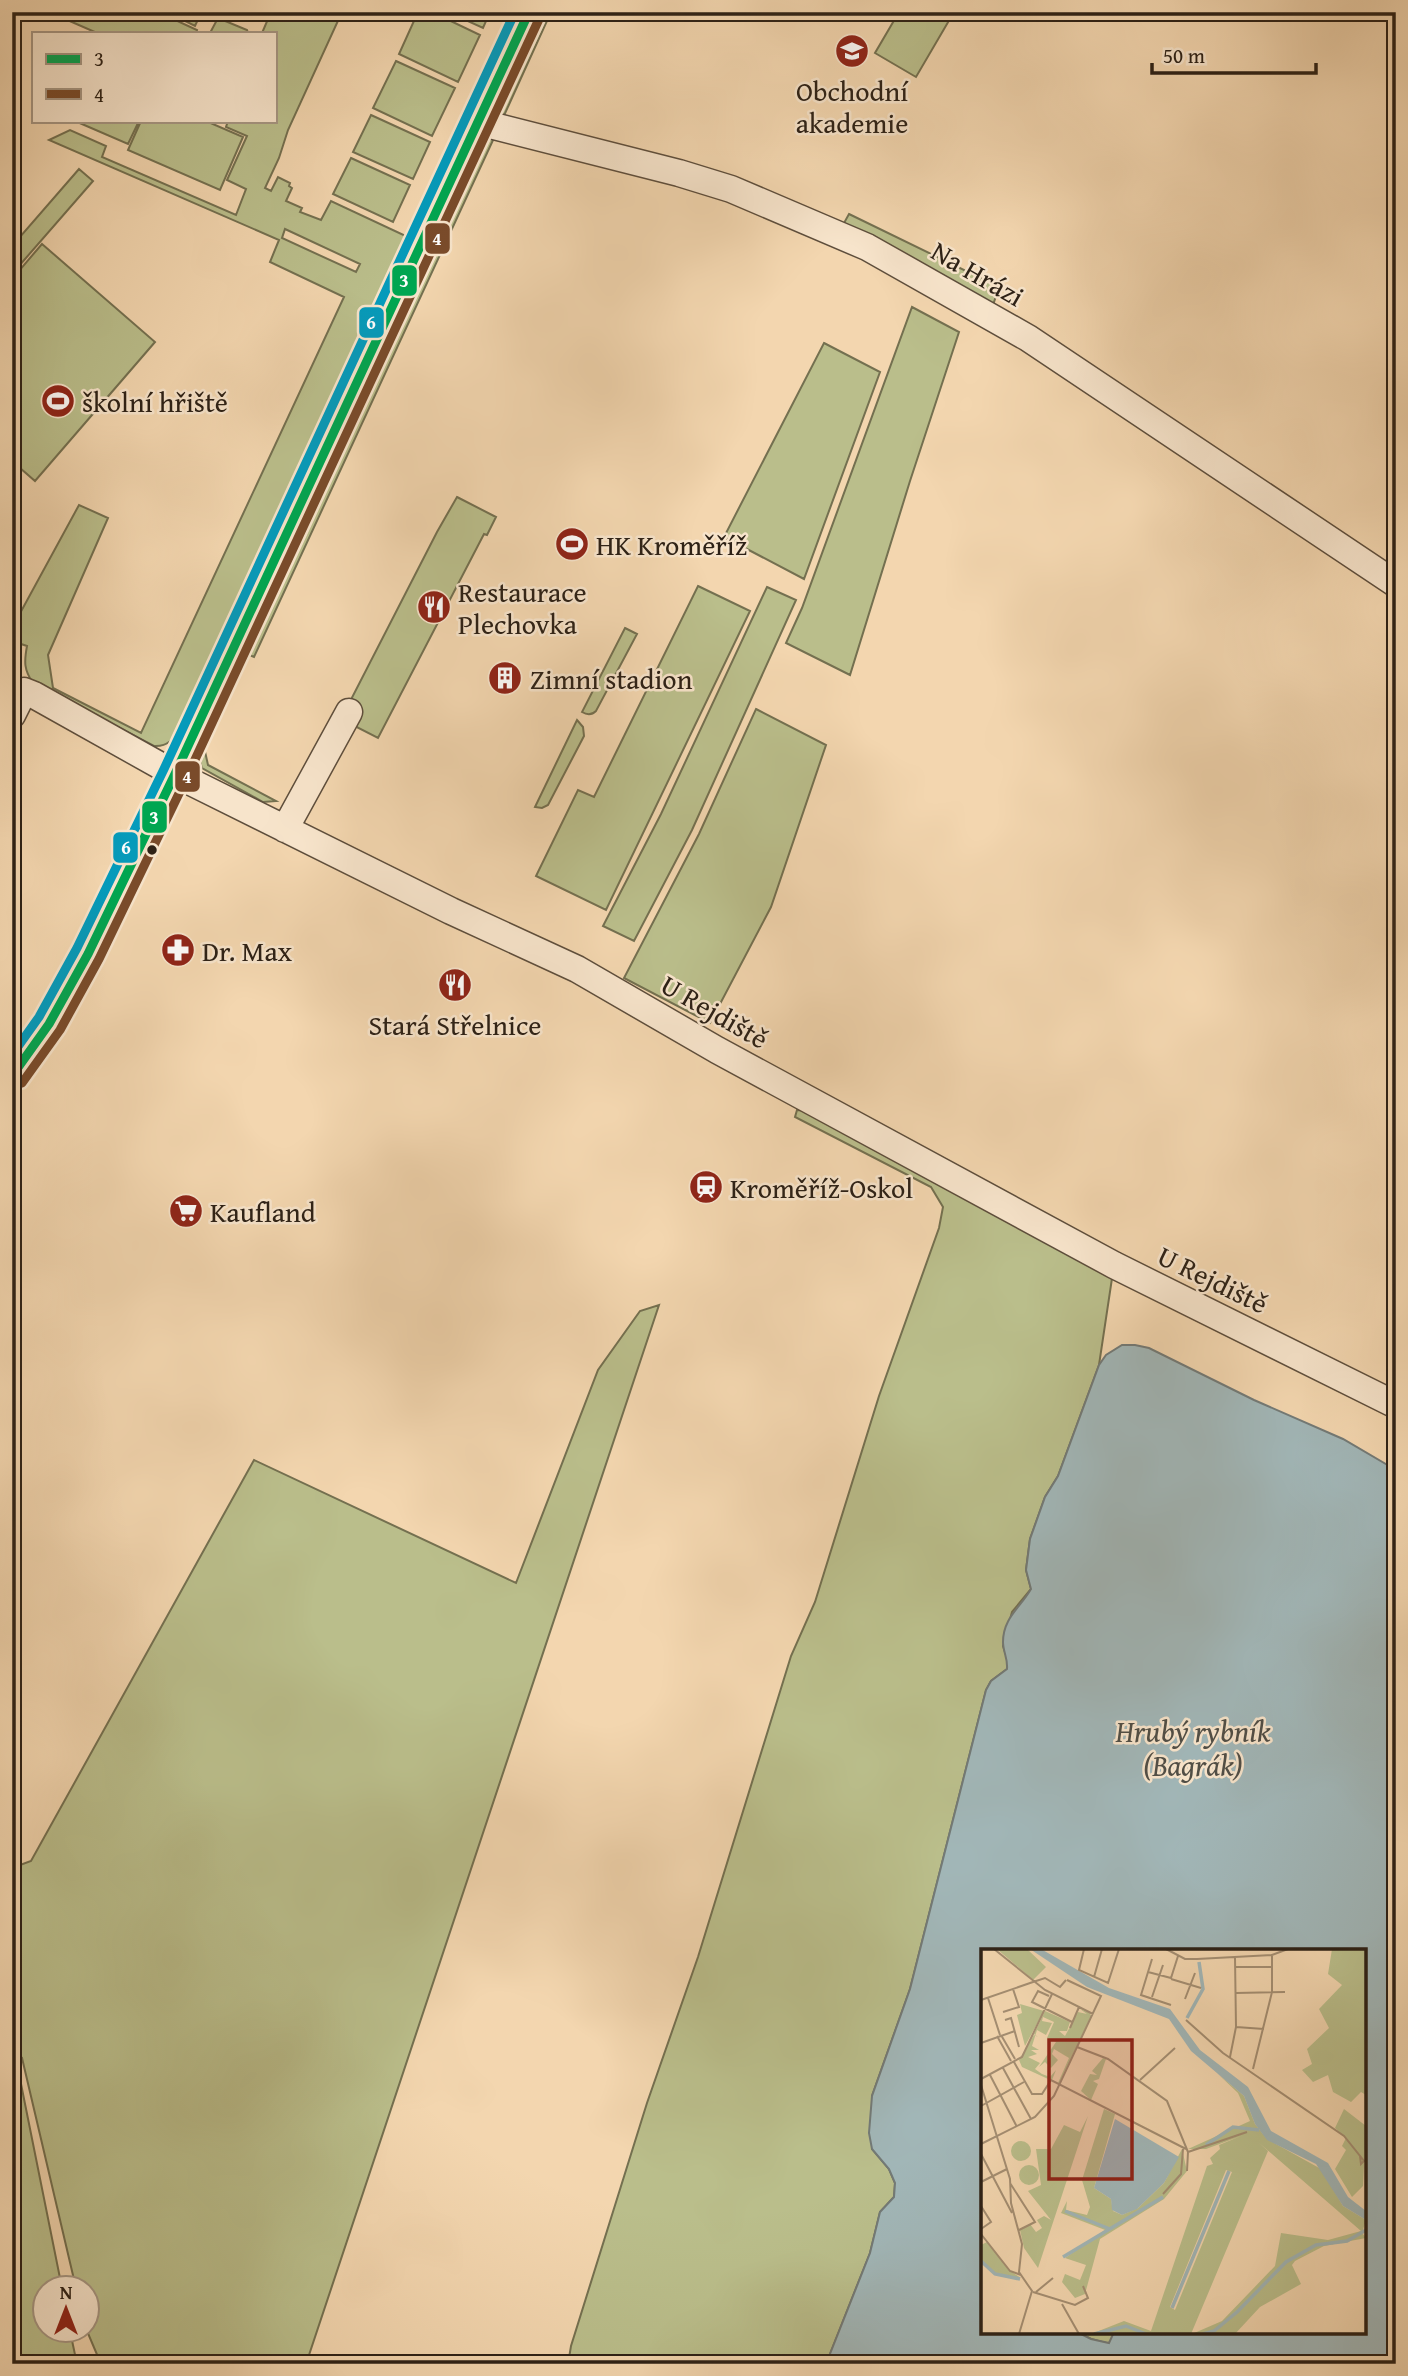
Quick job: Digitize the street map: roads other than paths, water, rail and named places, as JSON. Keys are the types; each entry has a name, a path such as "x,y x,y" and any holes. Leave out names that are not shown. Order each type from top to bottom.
{"street":[{"path":"12,1076 49,1024 88,954 175,775 528,12"},
{"name":"Na Hrázi","path":"478,122 718,185 867,247 1028,338 1396,584"},
{"name":"U Rejdiště","path":"12,715 18,688 175,775 577,970 717,1050 1114,1265 1396,1405"},
{"path":"285,829 349,712"}],"water":[{"name":"Hrubý rybník (Bagrák)","path":"1122,1345 1149,1348 1254,1400 1343,1439 1396,1470 1396,2364 826,2364 870,2253 880,2212 894,2197 895,2183 889,2169 872,2149 869,2133 872,2096 910,1989 986,1690 991,1681 1007,1669 1003,1642 1006,1626 1031,1589 1026,1570 1030,1539 1045,1497 1058,1476 1099,1365 1106,1355"}],"place":[{"name":"Obchodní akademie","path":"852,51"},
{"name":"školní hřiště","path":"58,401"},
{"name":"HK Kroměříž","path":"572,544"},
{"name":"Restaurace Plechovka","path":"434,607"},
{"name":"Zimní stadion","path":"505,678"},
{"name":"Dr. Max","path":"178,950"},
{"name":"Stará Střelnice","path":"455,985"},
{"name":"Kroměříž-Oskol","path":"706,1187"},
{"name":"Kaufland","path":"186,1211"}]}
